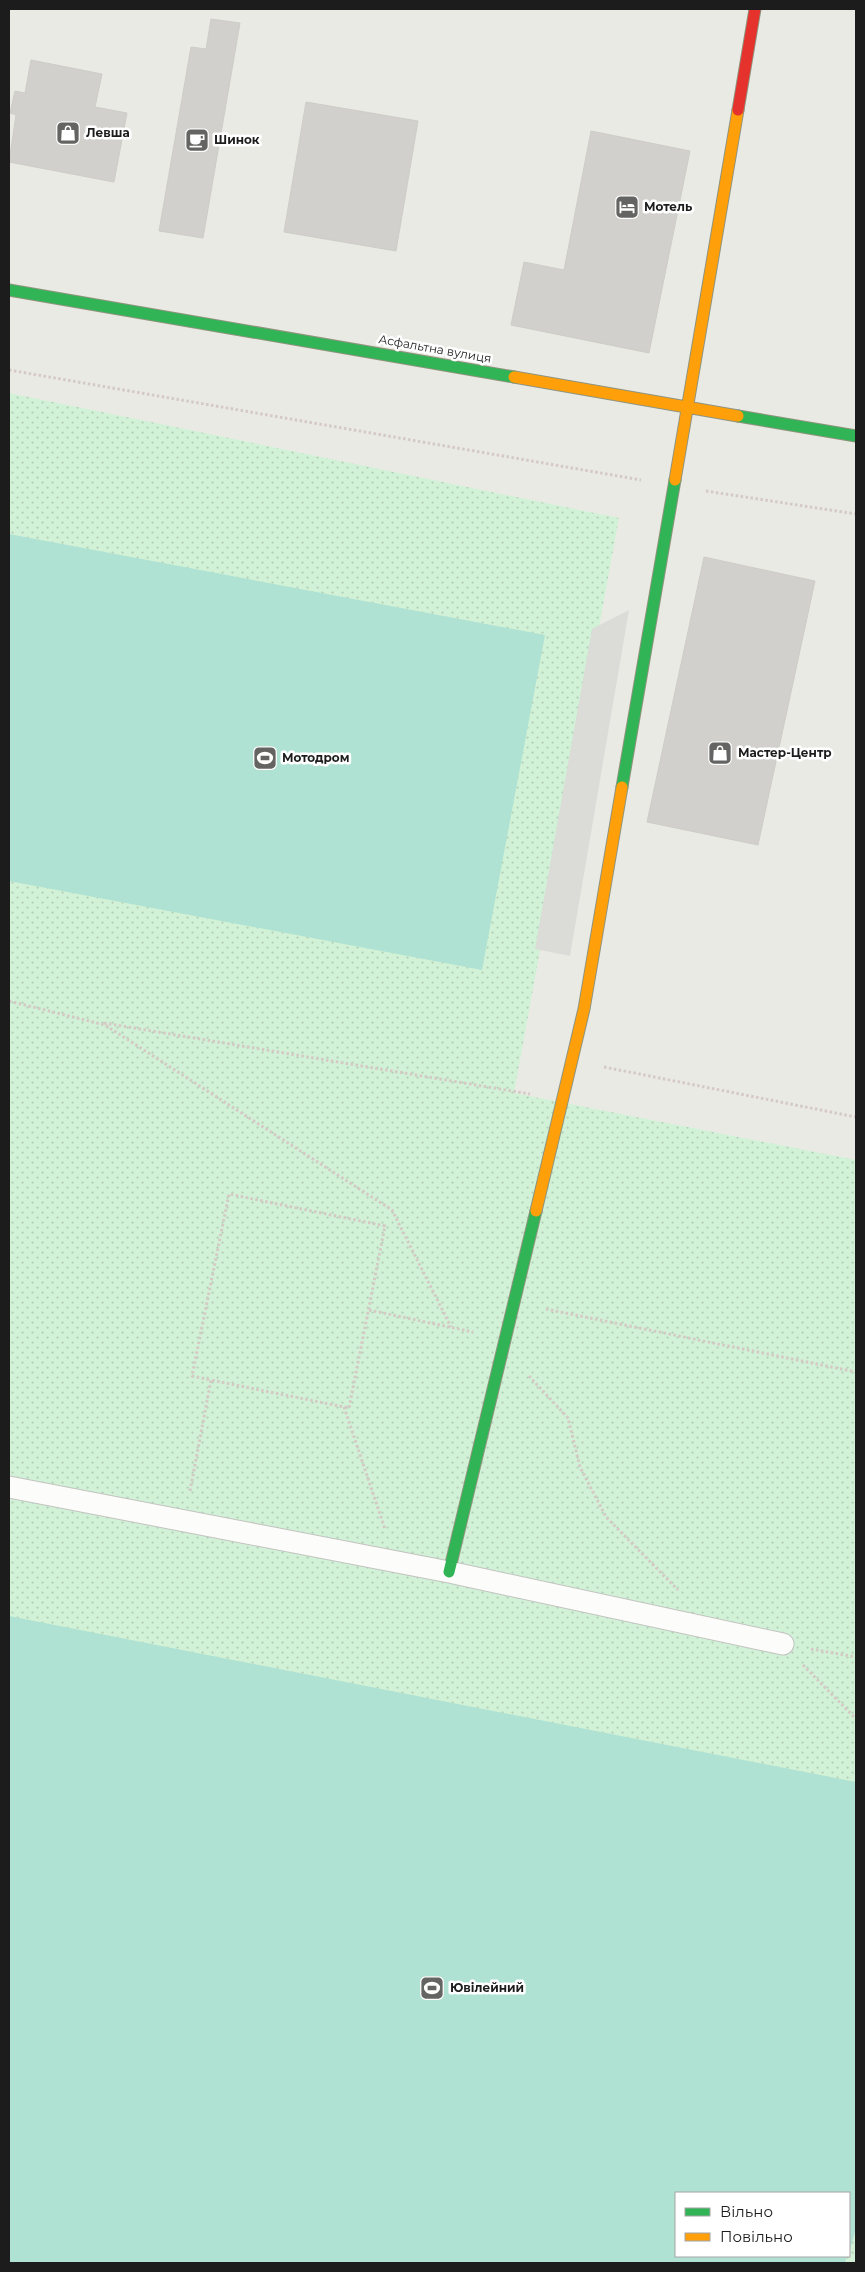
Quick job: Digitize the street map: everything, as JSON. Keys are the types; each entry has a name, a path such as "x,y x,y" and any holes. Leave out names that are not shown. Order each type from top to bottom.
{"street":[{"path":"450,1572 585,1000 755,9"},
{"name":"Асфальтна вулиця","path":"9,290 856,436"}],"lane":[{"path":"9,1487 450,1572 784,1644"}],"path":[{"path":"9,370 674,486 856,514"},
{"path":"9,1001 106,1025 392,1210 451,1327"},
{"path":"85,1020 562,1099"},
{"path":"572,1060 856,1117"},
{"path":"228,1194 385,1226 349,1408 211,1380 192,1376 228,1194"},
{"path":"514,1303 856,1372"},
{"path":"369,1310 451,1327 504,1343 568,1418 580,1467 606,1517 683,1595"},
{"path":"184,1521 211,1380"},
{"path":"344,1407 396,1562"},
{"path":"784,1644 856,1657"},
{"path":"784,1644 856,1719"}],"green space":[{"path":"9,393 619,518 514,1093 856,1160 856,2263 9,2263"},
{"name":"Мотодром","path":"9,534 545,635 482,970 9,881"},
{"name":"Ювілейний","path":"9,1616 856,1782 856,2229 850,2249 850,2192 675,2192 675,2257 847,2257 845,2263 9,2263"}],"shaded area":[{"path":"629,610 570,956 535,949 592,629"}],"building":[{"name":"Шинок","path":"211,19 240,23 203,238 159,231 191,47 206,49"},
{"name":"Левша","path":"31,60 102,74 95,107 127,113 114,182 9,162 16,115 10,113 15,91 25,93"},
{"path":"306,102 418,121 396,251 284,232"},
{"name":"Мотель","path":"591,131 690,151 649,353 511,325 524,262 564,270"},
{"name":"Мастер-Центр","path":"704,557 815,581 758,845 647,822"}],"traffic: fast":[{"path":"9,290 514,377"},
{"path":"738,416 856,436"},
{"path":"622,787 675,480"},
{"path":"449,1572 536,1211"}],"traffic: slow":[{"path":"675,480 738,110"},
{"path":"514,377 738,416"},
{"path":"536,1211 584,1009 622,787"}],"traffic: jam":[{"path":"738,110 755,9"}],"place":[{"name":"Левша","path":"68,133"},
{"name":"Шинок","path":"197,140"},
{"name":"Мотель","path":"627,207"},
{"name":"Мастер-Центр","path":"720,753"},
{"name":"Мотодром","path":"265,758"},
{"name":"Ювілейний","path":"432,1988"}]}
